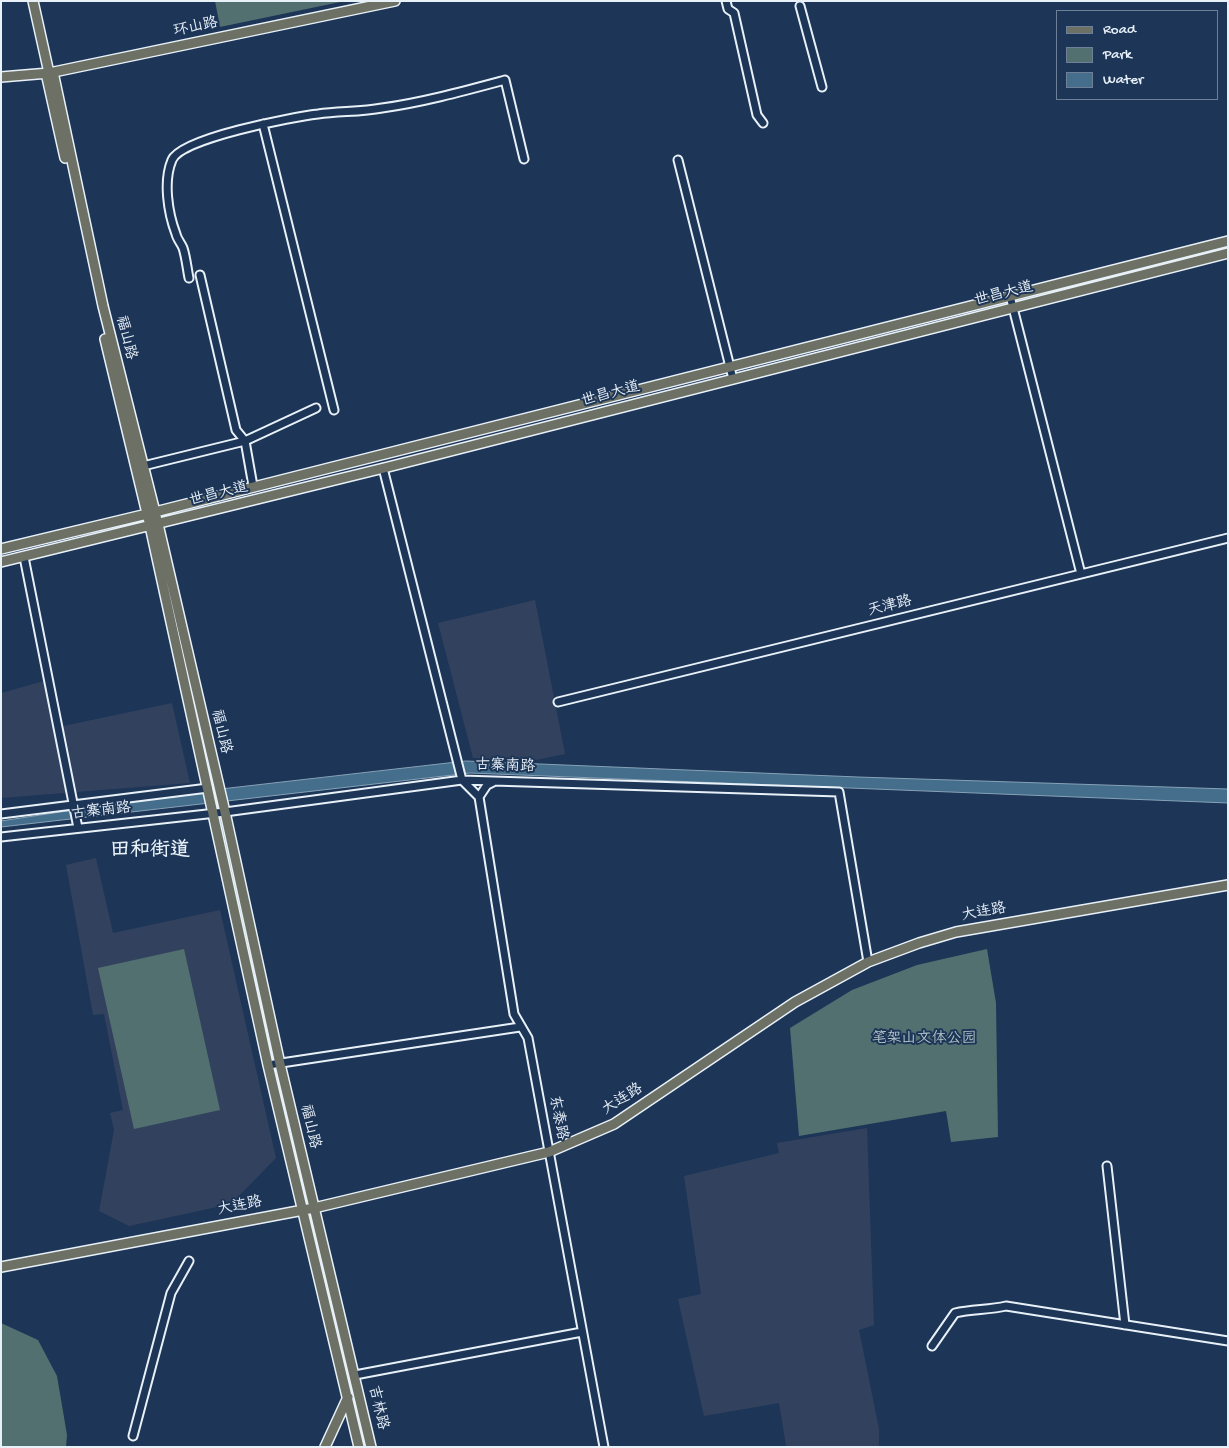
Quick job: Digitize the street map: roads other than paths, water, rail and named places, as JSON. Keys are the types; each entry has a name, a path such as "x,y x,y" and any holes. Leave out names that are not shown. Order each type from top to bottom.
{"main road":[{"path":"33,1 98,309 154,525"},
{"name":"环山路","path":"1,77 49,73 395,1"},
{"name":"世昌大道","path":"1,549 1228,241"},
{"name":"世昌大道","path":"1,562 382,468 1228,253"},
{"name":"福山路","path":"154,525 224,809 280,1064 355,1375"},
{"name":"福山路","path":"154,525 212,810 268,1065 348,1397"},
{"name":"大连路","path":"1,1267 314,1208 549,1152 614,1124 795,1002 868,962 919,943 956,932 1228,885"},
{"path":"325,1447 348,1397 355,1375"},
{"name":"吉林路","path":"355,1375 371,1447"},
{"name":"吉林路","path":"348,1397 359,1447"}],"street":[{"path":"726,1 728,9 734,13 757,114 763,123"},
{"path":"800,6 822,87"},
{"path":"189,278 183,248 176,234 167,194 167,178 172,158 187,146 211,137 263,124 317,114 380,109 436,98 505,80 524,159"},
{"path":"263,124 334,410"},
{"path":"678,160 732,379"},
{"path":"200,275 236,430 245,441 253,486"},
{"path":"1010,296 1081,574"},
{"path":"140,467 245,441 316,408"},
{"path":"382,468 462,778 479,798 487,784 495,781"},
{"name":"天津路","path":"558,702 1228,538"},
{"path":"24,557 77,825"},
{"name":"古寨南路","path":"1,837 77,825 224,809 462,778 495,781 838,792 868,962"},
{"path":"1,814 74,807 208,788"},
{"name":"东泰路","path":"479,798 514,1014 528,1038 604,1447"},
{"path":"268,1065 520,1027"},
{"path":"1107,1166 1125,1325"},
{"path":"133,1436 171,1293 189,1262"},
{"path":"932,1346 955,1313 972,1309 989,1310 1006,1306 1228,1341"},
{"path":"355,1375 582,1332"}],"water":[{"path":"466,761 858,777 1228,789 1228,803 470,773 1,827 1,821 186,793"}],"district":[{"name":"田和街道","path":"150,852"}],"park label":[{"name":"笔架山文体公园","path":"924,1040"}]}
